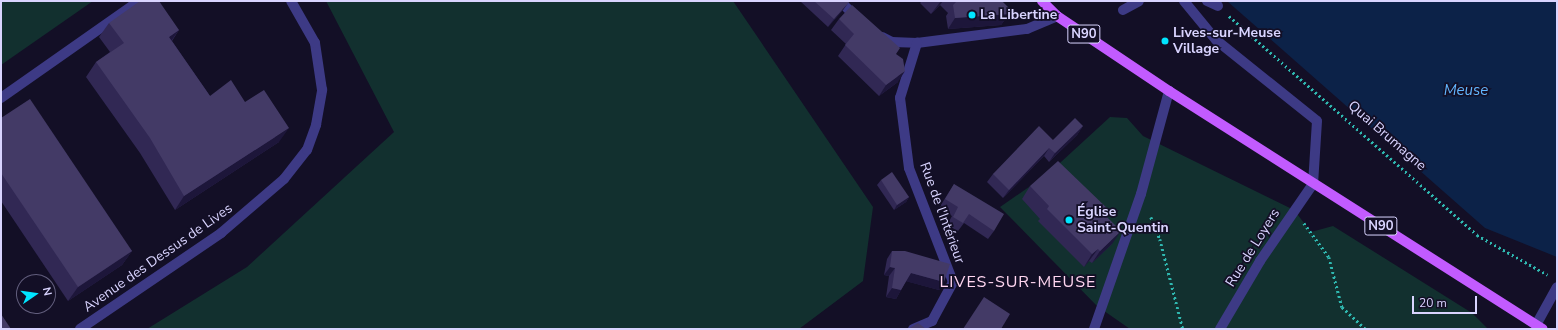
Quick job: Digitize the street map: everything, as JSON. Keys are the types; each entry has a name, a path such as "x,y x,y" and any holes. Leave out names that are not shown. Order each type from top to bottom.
{"main road":[{"name":"N90","path":"1042,1 1057,16 1169,91 1198,108 1313,184 1540,327"}],"street":[{"path":"1,98 139,1"},
{"name":"Avenue des Dessus de Lives","path":"80,329 222,233 284,179 307,150 316,125 322,90 315,43 291,1"},
{"path":"840,1 870,29 892,42 917,43 1027,29 1057,16"},
{"path":"1123,10 1139,1"},
{"path":"1184,1 1216,40 1317,121 1313,184"},
{"path":"1207,1 1218,6"},
{"name":"Rue de l'Intérieur","path":"913,329 932,321 953,282 909,168 900,98 917,43"},
{"path":"1094,329 1141,194 1169,91"},
{"name":"Rue de Loyers","path":"1220,329 1294,210 1313,184"},
{"path":"1540,327 1557,287"}],"path":[{"name":"Quai Brumagne","path":"1218,6 1477,235 1550,276"},
{"path":"1141,194 1160,239 1183,329"},
{"path":"1294,210 1329,257 1342,306 1366,329"}],"green space":[{"path":"1,1 93,1 1,65"},
{"path":"326,1 733,1 873,207 863,281 799,329 147,329 247,267 394,132"},
{"path":"1110,117 1127,118 1143,136 1294,210 1311,232 1333,226 1472,313 1488,329 1130,329 1097,306 1000,207 1049,173"}],"water":[{"name":"Meuse","path":"1227,1 1557,1 1557,257 1485,228"}],"building":[{"path":"140,1 159,1 179,30 169,37 210,96 231,80 245,102 264,90 289,128 184,196 150,138 96,62 124,43 109,23"},
{"path":"814,1 848,1 849,2 834,19"},
{"path":"955,1 1002,1 1009,8 1009,14 955,18 953,5 956,2"},
{"path":"852,5 900,48 896,54 903,59 905,71 886,85 845,45 854,34 839,19"},
{"path":"30,99 132,251 78,287 1,173 1,118"},
{"path":"1075,118 1083,126 1055,153 1049,148 1009,190 993,174 1039,126 1053,140"},
{"name":"Église Saint-Quentin","path":"1058,161 1110,211 1106,216 1121,231 1100,251 1098,249 1092,254 1047,209 1049,206 1030,186"},
{"path":"892,172 909,197 897,205 881,180"},
{"path":"954,184 1004,214 994,231 969,214 963,223 953,217 958,207 945,199"},
{"path":"892,251 905,251 950,264 944,282 911,273 901,290 892,288 895,268 890,267"},
{"path":"984,297 1010,314 1001,329 963,329"},
{"path":"1,314 11,329 1,329"},
{"path":"918,323 926,329 908,329"}],"place":[{"name":"La Libertine","path":"972,15"},
{"name":"Lives-sur-Meuse Village","path":"1165,41"},
{"name":"Église Saint-Quentin","path":"1069,220"}],"district":[{"name":"LIVES-SUR-MEUSE","path":"1018,282"}]}
